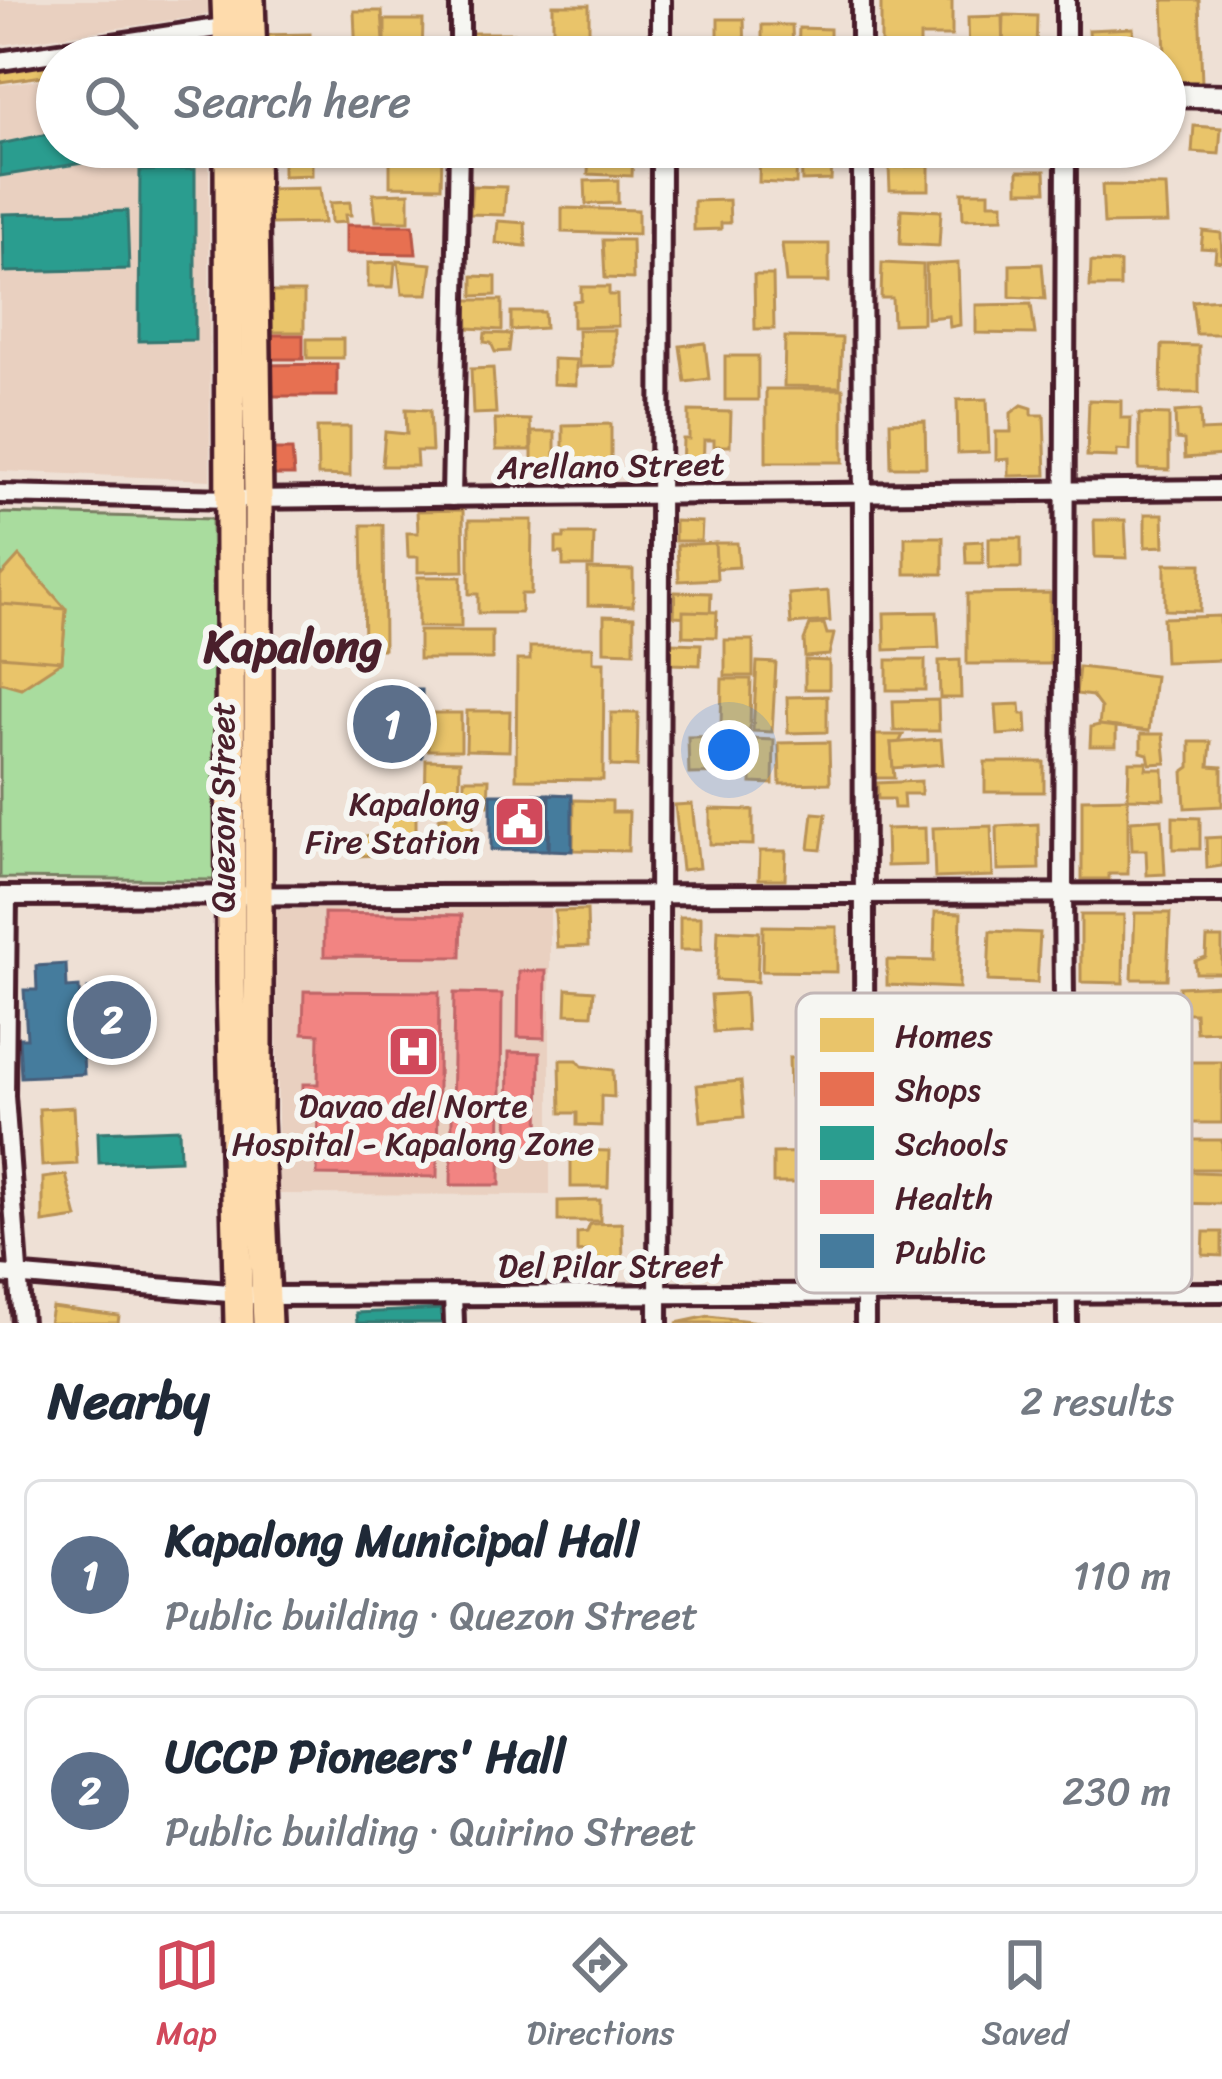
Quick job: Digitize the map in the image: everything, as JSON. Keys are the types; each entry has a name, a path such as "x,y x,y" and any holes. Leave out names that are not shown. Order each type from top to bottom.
{"highway":[{"name":"Quezon Street","path":"230,168 245,499"},
{"name":"Quezon Street","path":"237,1309 245,896 245,499 253,168"},
{"name":"Quezon Street","path":"245,896 266,1309"}],"street":[{"path":"460,0 460,36"},
{"path":"662,0 662,36"},
{"path":"861,0 861,36"},
{"path":"1066,0 1066,36"},
{"path":"124,36 239,12"},
{"path":"0,62 36,54"},
{"path":"1186,95 1222,96"},
{"path":"452,497 459,168"},
{"path":"658,1323 662,168"},
{"path":"862,168 865,993"},
{"path":"1064,993 1066,168"},
{"name":"Arellano Street","path":"0,494 245,499 1222,489"},
{"path":"22,1323 9,1275 4,896 1222,892"},
{"name":"Del Pilar Street","path":"9,1275 237,1309 453,1295 1066,1293"},
{"name":"Del Pilar Street","path":"1192,1292 1222,1292"},
{"path":"1066,1293 1066,1323"},
{"path":"865,1294 865,1323"},
{"path":"453,1295 454,1323"}],"shaded area":[{"path":"0,0 217,0 215,9 202,16 36,36 36,40 0,45"},
{"path":"36,80 36,168 209,168 210,480 0,471 0,85"},
{"name":"Davao del Norte Hospital - Kapalong Zone","path":"550,908 550,1195 279,1194 275,909"}],"green space":[{"path":"0,513 212,519 218,880 0,878"}],"building: Homes":[{"path":"952,0 952,36 881,36 881,1"},
{"path":"1163,0 1199,0 1202,83 1186,83 1186,36 1164,36"},
{"path":"553,5 589,5 589,36 553,36"},
{"path":"354,11 382,11 384,36 355,36"},
{"path":"1004,15 1037,16 1036,36 1003,36"},
{"path":"1002,16 1002,36 968,36 968,17"},
{"path":"718,19 744,19 744,36 718,36"},
{"path":"385,20 423,20 423,36 385,36"},
{"path":"762,25 792,25 792,36 762,36"},
{"path":"799,28 830,29 830,36 799,36"},
{"path":"1133,28 1134,36 1089,36 1089,30"},
{"path":"466,33 514,33 514,36"},
{"path":"36,65 36,77 0,82 0,71"},
{"path":"1194,126 1221,128 1219,154 1192,152"},
{"path":"283,168 312,168 312,175 283,176"},
{"path":"390,168 442,168 441,187 390,186"},
{"path":"588,168 632,168 632,176 588,174"},
{"path":"759,168 796,168 796,184 759,182"},
{"path":"802,168 832,168 831,180 802,181"},
{"path":"889,168 929,168 929,190 890,190"},
{"path":"1018,171 1045,171 1046,191 1018,191"},
{"path":"618,180 618,203 586,204 585,181"},
{"path":"1102,185 1166,186 1168,223 1104,224"},
{"path":"472,186 506,187 504,215 470,214"},
{"path":"320,188 324,223 270,224 270,189"},
{"path":"962,192 989,192 989,203 1003,203 1003,218 963,219"},
{"path":"409,193 409,221 376,221 373,194"},
{"path":"729,200 730,223 721,223 721,229 694,230 694,201"},
{"path":"350,202 346,222 331,223 330,203"},
{"path":"562,208 638,210 638,234 562,232"},
{"path":"901,209 941,211 939,246 900,244"},
{"path":"498,221 525,223 526,246 496,243"},
{"path":"1203,231 1221,233 1222,261 1215,260 1216,249 1201,248"},
{"path":"603,240 632,240 633,279 605,278"},
{"path":"782,244 829,244 829,282 786,282"},
{"path":"398,261 432,264 428,294 402,294"},
{"path":"395,262 393,287 368,287 368,263"},
{"path":"1091,262 1120,263 1120,287 1090,287"},
{"path":"882,263 923,265 923,323 893,324 892,298 881,298"},
{"path":"958,263 960,325 950,327 949,316 927,318 926,265"},
{"path":"1042,264 1045,299 1010,297 1010,265"},
{"path":"754,275 773,275 774,329 755,329"},
{"path":"473,276 496,277 496,295 473,296"},
{"path":"581,287 609,287 609,295 617,295 618,326 573,327 573,301 581,300"},
{"path":"265,292 304,292 304,332 265,332"},
{"path":"1222,299 1222,334 1196,334 1192,301"},
{"path":"467,300 502,300 502,330 468,328"},
{"path":"1031,304 1035,334 976,333 976,305"},
{"path":"511,312 544,312 545,328 511,330"},
{"path":"578,330 615,330 615,366 579,367"},
{"path":"485,333 511,334 509,351 495,352 491,343 484,342"},
{"path":"785,337 842,338 840,387 784,386"},
{"path":"307,339 343,339 343,358 307,358"},
{"path":"705,343 709,379 685,382 680,346"},
{"path":"1162,345 1199,346 1199,393 1161,393"},
{"path":"725,356 758,356 758,400 725,400"},
{"path":"553,359 576,360 576,385 553,384"},
{"path":"493,368 496,413 473,414 471,369"},
{"path":"766,389 843,389 843,462 766,462"},
{"path":"987,399 989,452 958,453 957,400"},
{"path":"1089,400 1121,401 1121,418 1131,418 1130,451 1117,450 1117,457 1087,456"},
{"path":"1022,405 1032,408 1032,415 1044,415 1046,475 1009,476 1009,459 996,460 996,432 1011,432 1011,413"},
{"path":"406,409 430,410 432,451 416,451 417,466 382,466 385,432 407,434"},
{"path":"1200,410 1201,431 1222,430 1222,455 1185,458 1184,440 1176,439 1175,412"},
{"path":"689,411 731,412 730,446 704,440 703,472 682,472"},
{"path":"1139,414 1169,415 1169,470 1139,469"},
{"path":"495,419 530,420 531,450 496,450"},
{"path":"925,421 926,467 891,467 890,422"},
{"path":"611,424 611,476 563,476 563,425"},
{"path":"317,427 350,427 350,476 318,475"},
{"path":"532,432 555,432 555,474 532,474"},
{"path":"463,510 464,571 418,572 418,557 408,557 407,533 418,533 417,511"},
{"path":"1145,514 1163,514 1164,546 1145,547"},
{"path":"469,520 532,520 531,594 521,594 521,613 478,613 478,594 469,594"},
{"path":"1094,520 1125,520 1127,558 1095,557"},
{"path":"675,521 702,522 701,541 675,541"},
{"path":"362,525 383,525 384,649 364,649"},
{"path":"594,534 593,566 563,566 563,553 556,553 556,538"},
{"path":"905,537 943,537 943,574 905,574"},
{"path":"989,538 1021,538 1021,568 989,568"},
{"path":"983,541 983,563 966,563 965,542"},
{"path":"715,543 717,579 679,581 677,545"},
{"path":"737,543 739,567 706,569 704,545"},
{"path":"19,556 66,609 62,661 21,688 0,682 0,577"},
{"path":"1165,564 1201,564 1200,611 1165,610"},
{"path":"588,569 633,570 633,606 588,605"},
{"path":"418,577 461,577 461,627 418,627"},
{"path":"828,591 830,621 791,624 789,594"},
{"path":"675,592 711,593 710,618 674,616"},
{"path":"1050,593 1050,664 967,664 967,594"},
{"path":"0,604 66,609 62,661 0,656"},
{"path":"683,611 717,612 716,637 683,636"},
{"path":"937,612 939,648 885,650 884,613"},
{"path":"604,616 634,617 634,652 604,651"},
{"path":"1220,616 1222,660 1165,662 1163,618"},
{"path":"824,624 827,634 834,634 829,655 805,657 804,640 810,625"},
{"path":"419,631 492,631 492,659 419,659"},
{"path":"725,640 753,640 753,676 725,676"},
{"path":"671,643 701,644 700,665 671,664"},
{"path":"530,647 593,647 593,662 604,662 603,780 516,779 517,660 530,660"},
{"path":"805,660 829,661 829,689 805,689"},
{"path":"887,660 925,660 925,690 887,690"},
{"path":"960,660 961,698 940,698 939,661"},
{"path":"757,662 776,663 772,732 753,731"},
{"path":"1079,667 1155,676 1149,731 1099,725 1101,708 1092,696 1076,694"},
{"path":"722,679 751,679 750,730 721,729"},
{"path":"827,696 827,732 788,733 787,697"},
{"path":"938,700 939,731 894,731 893,701"},
{"path":"1020,704 1027,733 998,735 996,705"},
{"path":"467,711 510,711 509,751 466,750"},
{"path":"428,713 461,713 461,750 428,750"},
{"path":"611,713 638,713 637,767 611,766"},
{"path":"1091,727 1116,727 1116,746 1090,746"},
{"path":"1141,734 1163,734 1166,763 1150,764 1148,754 1141,752"},
{"path":"874,735 903,735 898,745 891,743 894,778 873,778"},
{"path":"733,736 734,773 689,774 688,737"},
{"path":"752,739 774,740 773,784 751,783"},
{"path":"941,739 943,764 893,768 891,743"},
{"path":"829,742 830,783 780,784 779,743"},
{"path":"1190,742 1211,742 1209,766 1222,767 1222,806 1185,808 1183,772 1190,767"},
{"path":"426,760 460,761 459,805 425,804"},
{"path":"985,762 1044,762 1044,792 985,792"},
{"path":"1129,762 1147,762 1146,769 1163,769 1164,799 1128,798"},
{"path":"464,779 489,779 488,805 464,804"},
{"path":"921,781 921,794 903,794 904,808 894,808 893,799 878,799 877,783"},
{"path":"1128,798 1128,874 1082,879 1082,799"},
{"path":"574,800 612,801 612,812 629,812 628,851 573,850"},
{"path":"382,802 416,802 416,852 382,852"},
{"path":"692,804 699,868 682,870 675,805"},
{"path":"447,809 473,809 472,853 438,852 439,817 447,817"},
{"path":"710,809 753,810 753,845 710,844"},
{"path":"813,813 826,814 821,850 809,849"},
{"path":"1173,817 1200,818 1200,849 1173,849"},
{"path":"1162,819 1165,874 1147,875 1146,850 1132,850 1131,821"},
{"path":"1038,824 1039,869 998,870 997,826"},
{"path":"991,826 993,876 935,878 933,828"},
{"path":"925,828 926,865 887,866 886,829"},
{"path":"378,836 379,855 356,856 356,837"},
{"path":"1222,837 1222,866 1207,868 1206,838"},
{"path":"760,851 786,851 785,879 759,879"},
{"path":"587,910 588,946 557,947 555,911"},
{"path":"935,912 961,913 959,988 887,985 887,960 934,961"},
{"path":"1135,913 1170,913 1167,979 1132,979"},
{"path":"1081,915 1124,915 1123,983 1081,982"},
{"path":"680,917 701,917 701,950 680,950"},
{"path":"763,926 837,927 837,972 762,971"},
{"path":"718,930 759,932 757,982 716,980"},
{"path":"990,931 1040,933 1037,983 988,981"},
{"path":"1207,938 1222,938 1222,973 1196,973 1195,961 1206,957"},
{"path":"1222,985 1222,1031 1196,1032 1192,993 1179,993 1179,987"},
{"path":"567,989 594,991 592,1015 566,1014"},
{"path":"745,993 747,1030 714,1032 711,995"},
{"path":"789,1058 796,1058 796,1096 790,1096"},
{"path":"560,1060 613,1070 614,1097 601,1096 601,1126 577,1125 577,1113 561,1113"},
{"path":"1192,1062 1222,1062 1222,1123 1192,1123"},
{"path":"741,1081 744,1117 701,1121 697,1085"},
{"path":"74,1107 77,1164 42,1166 39,1109"},
{"path":"1192,1140 1222,1140 1222,1169 1192,1169"},
{"path":"571,1150 609,1151 608,1187 571,1187"},
{"path":"773,1153 796,1153 796,1183 773,1183"},
{"path":"1192,1172 1222,1173 1222,1204 1192,1203"},
{"path":"66,1175 77,1218 43,1223 43,1178"},
{"path":"600,1200 600,1221 558,1221 558,1201"},
{"path":"622,1223 623,1265 586,1261 586,1251 577,1252 577,1233 587,1232 590,1224"},
{"path":"1204,1232 1222,1232 1222,1256 1203,1255"},
{"path":"52,1307 119,1316 118,1323 49,1323"},
{"path":"709,1316 759,1322 759,1323 676,1323"}],"building: Shops":[{"path":"346,225 413,225 416,254 346,253"},
{"path":"261,335 303,335 303,359 262,359"},
{"path":"337,364 337,396 263,396 263,365"},
{"path":"269,450 292,450 294,475 270,475"}],"building: Schools":[{"path":"36,136 36,168 51,168 0,176 0,144"},
{"path":"195,169 195,340 139,341 140,171"},
{"path":"127,211 129,269 4,272 3,214"},
{"path":"179,1129 180,1160 99,1163 98,1132"},
{"path":"444,1309 444,1323 357,1323 356,1313"}],"building: Health":[{"path":"324,913 462,915 461,957 324,956"},
{"path":"519,971 546,971 545,1038 518,1037"},
{"path":"304,991 439,992 437,1177 317,1175 318,1110 303,1109 303,1084 318,1084 319,1034 303,1033"},
{"path":"454,993 502,994 500,1185 451,1185"},
{"path":"509,1052 540,1053 539,1146 508,1146"}],"building: Public":[{"path":"378,690 422,690 422,757 378,757 378,736 362,736 362,713 378,713"},
{"name":"Kapalong Fire Station","path":"491,794 548,794 548,850 491,850"},
{"path":"550,794 572,795 572,851 549,850"},
{"path":"66,964 67,988 79,987 84,1074 21,1077 19,1038 27,1038 24,990 37,990 36,966"},
{"path":"133,987 136,1052 91,1054 88,989"}],"place":[{"name":"Kapalong Municipal Hall","path":"392,724"},
{"name":"Kapalong Fire Station","path":"519,822"},
{"name":"UCCP Pioneers' Hall","path":"112,1020"},
{"name":"Davao del Norte Hospital - Kapalong Zone","path":"413,1051"}],"district":[{"name":"Kapalong","path":"293,646"}]}
